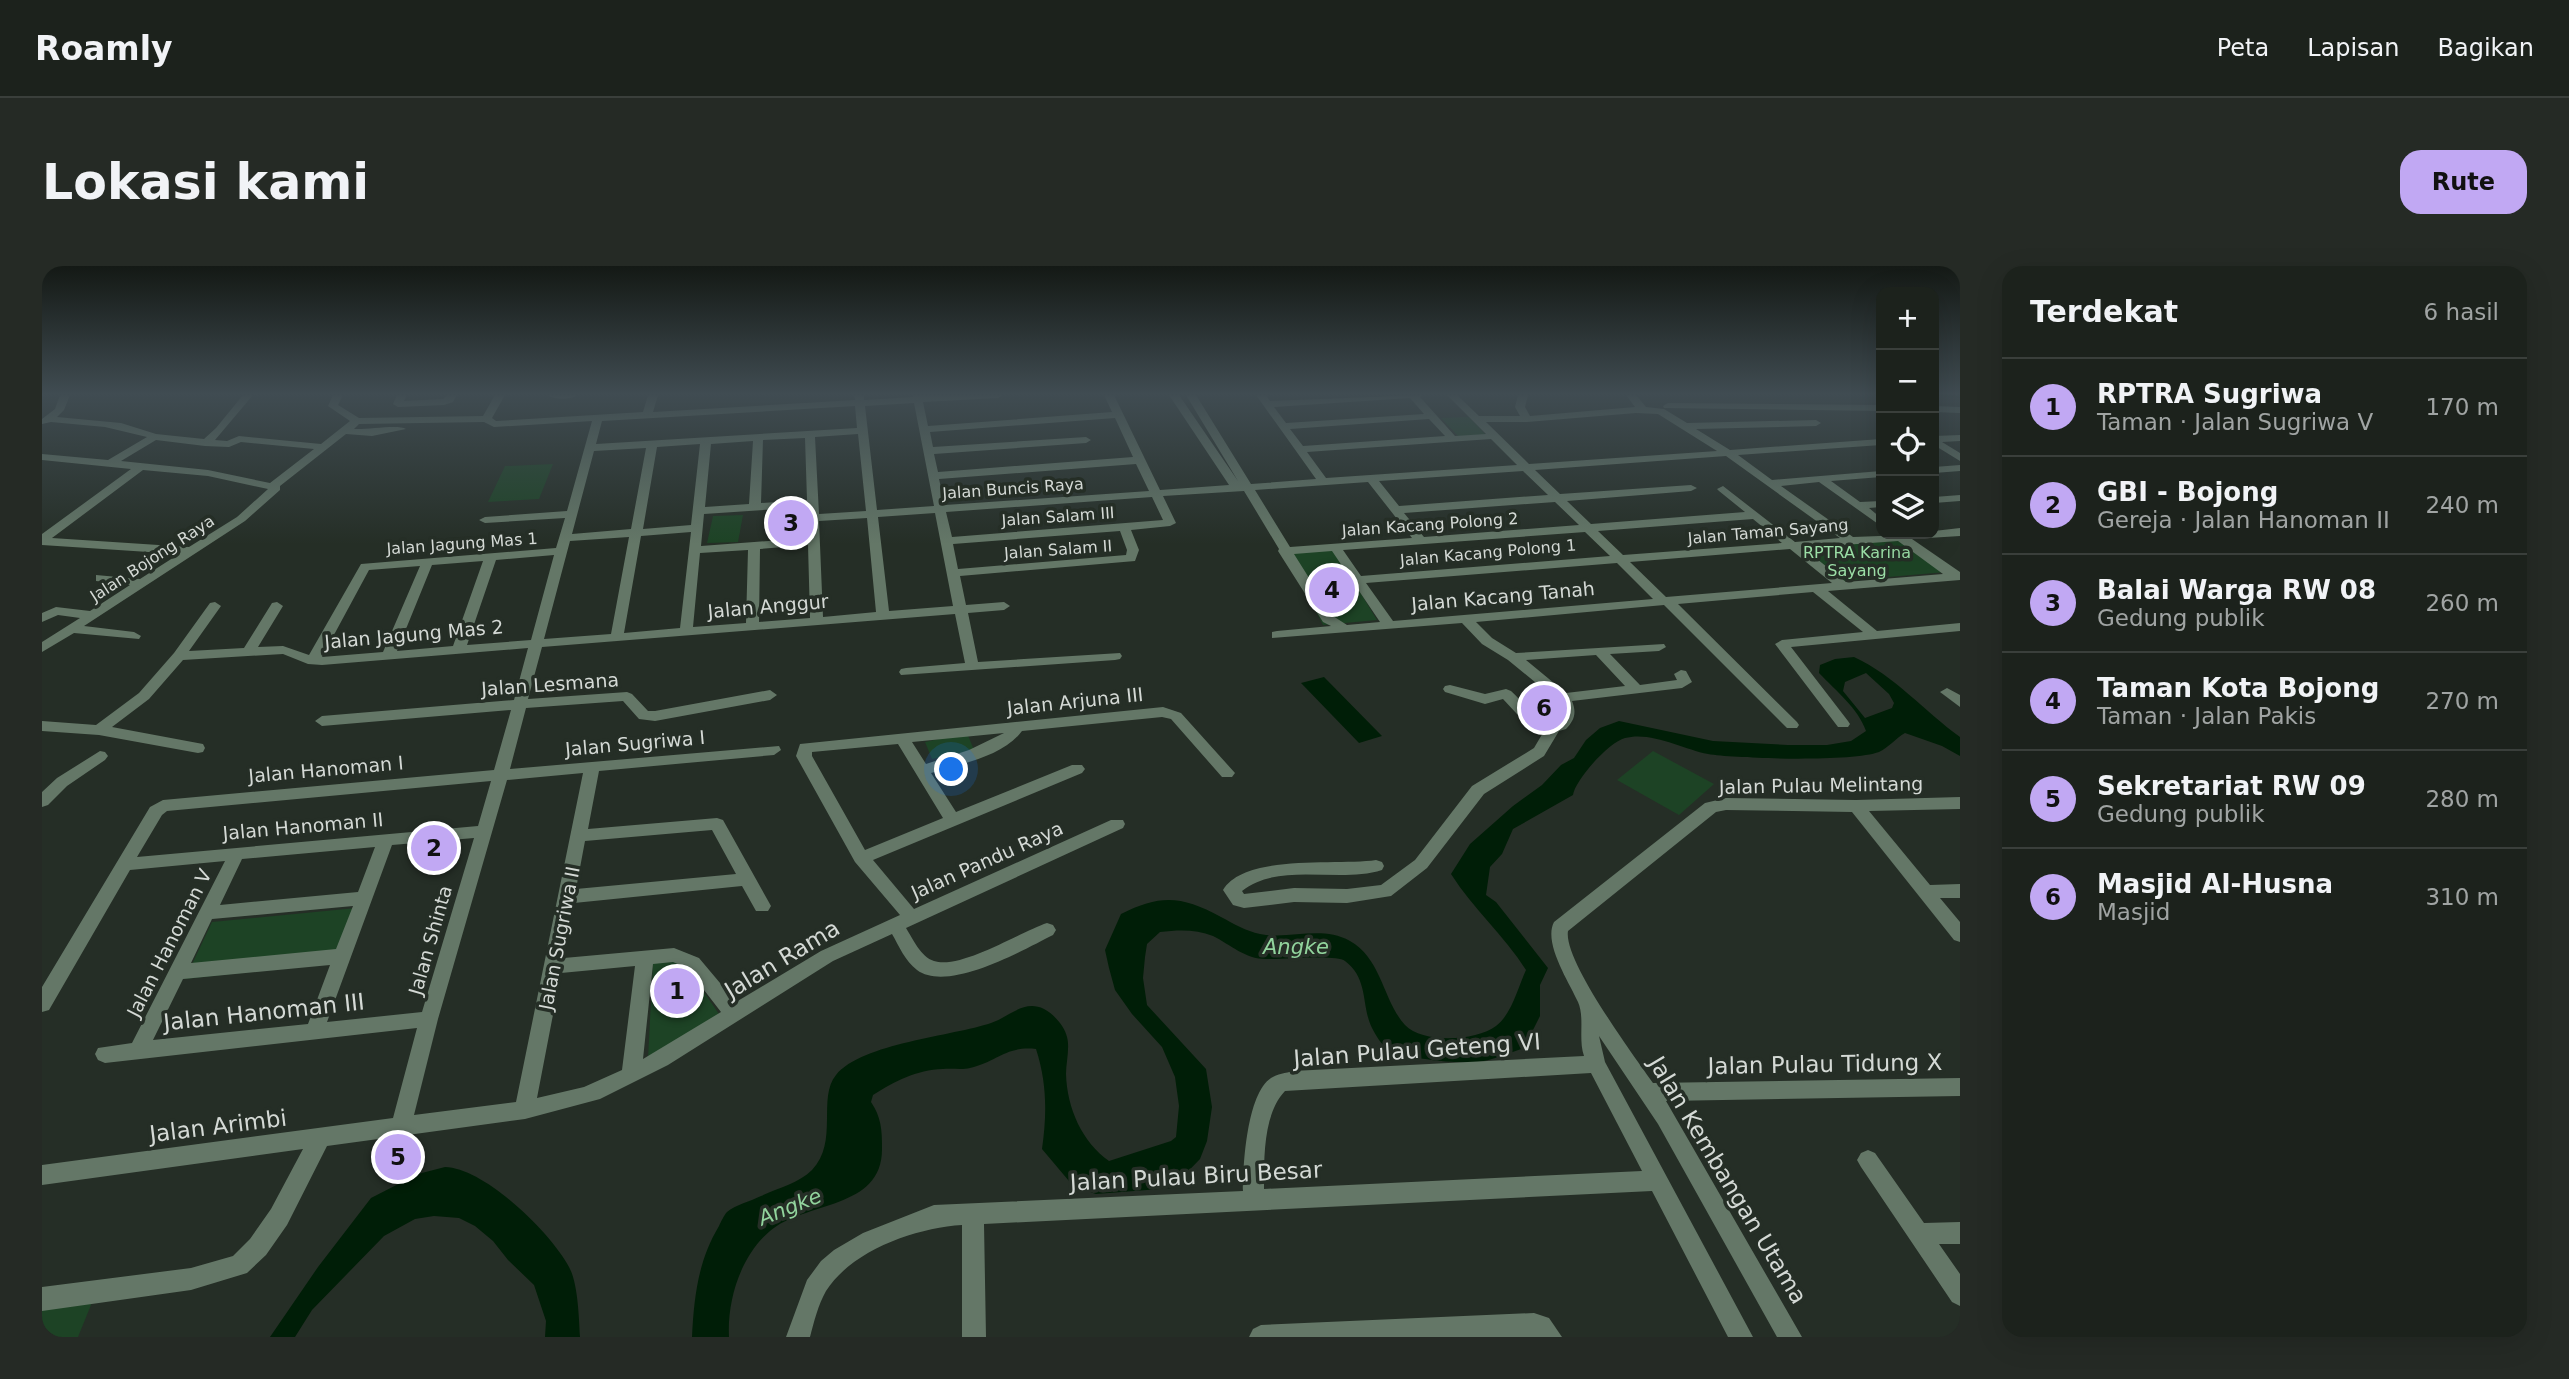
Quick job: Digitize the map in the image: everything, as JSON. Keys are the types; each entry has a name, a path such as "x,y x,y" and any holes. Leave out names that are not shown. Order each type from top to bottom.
{"street":[{"path":"111,463 141,445"},
{"path":"303,445 324,447"},
{"name":"Jalan Bojong Raya","path":"42,648 241,519 327,445"},
{"name":"Jalan Shinta","path":"401,1128 590,445"},
{"path":"589,448 637,445"},
{"path":"617,638 652,445"},
{"path":"686,632 706,445"},
{"path":"755,507 758,445"},
{"path":"810,445 817,621"},
{"path":"864,445 883,615"},
{"path":"927,445 972,666"},
{"path":"928,451 1014,445"},
{"path":"1088,445 1097,464"},
{"path":"1134,445 1156,492"},
{"path":"1207,445 1231,482 1246,487"},
{"path":"1221,445 1328,619 1339,628 1347,629"},
{"path":"1297,445 1322,480"},
{"path":"1300,449 1362,445"},
{"path":"1504,445 1792,725"},
{"path":"1716,445 1850,540"},
{"name":"Jalan Buncis Raya","path":"813,518 1840,445"},
{"path":"1944,445 1960,458"},
{"path":"42,457 208,472 275,488"},
{"path":"933,476 1141,460"},
{"path":"42,540 142,466"},
{"path":"1939,470 1960,468"},
{"path":"1771,483 1876,474"},
{"path":"1370,477 1420,540"},
{"path":"1821,479 1876,519"},
{"path":"1395,510 1691,488"},
{"path":"1723,489 1844,587"},
{"name":"Jalan Salam III","path":"946,541 1167,524 1170,520 1156,492"},
{"path":"1939,500 1960,498"},
{"path":"699,511 812,503"},
{"path":"1858,506 1876,504"},
{"path":"485,520 571,514"},
{"name":"Jalan Kacang Polong 2","path":"1287,555 1335,547 1756,515"},
{"name":"Jalan Salam II","path":"953,573 1131,558 1133,550 1124,527"},
{"name":"Jalan Jagung Mas 1","path":"313,661 365,567 491,556 636,533 697,528"},
{"name":"Jalan Taman Sayang","path":"1939,533 1960,532"},
{"name":"Jalan Taman Sayang","path":"1620,559 1876,537"},
{"path":"1904,539 1958,576"},
{"path":"42,540 190,551"},
{"path":"694,550 814,541"},
{"path":"752,626 754,545"},
{"path":"1335,547 1389,625"},
{"path":"459,649 491,556"},
{"name":"Jalan Kacang Polong 1","path":"1358,580 1620,559"},
{"path":"388,655 428,561"},
{"name":"Jalan Kacang Tanah","path":"1277,635 1958,576"},
{"path":"100,578 140,583"},
{"path":"1817,589 1874,635"},
{"path":"99,730 144,696 215,606"},
{"path":"248,653 277,606"},
{"name":"Jalan Anggur","path":"536,644 1004,606"},
{"path":"43,616 59,611 91,615"},
{"path":"1450,689 1485,699 1506,694 1532,723 1554,727 1564,724 1568,713 1569,706 1563,698 1513,657 1487,641 1466,619"},
{"path":"1843,724 1782,644 1960,627"},
{"path":"71,629 134,636"},
{"name":"Jalan Jagung Mas 2","path":"178,656 284,650 305,661 313,661 536,644"},
{"path":"1513,657 1659,647"},
{"path":"1601,652 1636,689"},
{"path":"906,672 1115,656"},
{"path":"1563,698 1682,684 1685,682 1681,674"},
{"path":"1947,692 1960,702"},
{"name":"Jalan Lesmana","path":"322,721 616,696 627,697 644,716 655,716 770,695"},
{"name":"Jalan Arjuna III","path":"810,746 1163,712 1176,716 1227,773"},
{"path":"42,726 99,730 198,748"},
{"path":"922,770 987,748 1012,735 1017,727"},
{"path":"1376,866 1345,870 1273,871 1255,876 1232,890 1239,901 1294,895 1347,896 1385,891 1421,864 1478,790 1539,752 1554,727"},
{"path":"902,738 952,819"},
{"name":"Jalan Pandu Raya","path":"810,746 805,748 804,757 861,858 903,921 1117,824"},
{"name":"Jalan Sugriwa I","path":"500,774 774,750"},
{"path":"42,801 62,782 100,756"},
{"name":"Jalan Sugriwa II","path":"525,1110 592,766"},
{"path":"861,858 1077,769"},
{"name":"Jalan Hanoman I","path":"126,864 156,811 174,804 500,774"},
{"name":"Jalan Pulau Melintang","path":"1590,1007 1560,946 1560,926 1711,807 1726,804 1856,806 1960,803"},
{"path":"1856,806 1960,935"},
{"path":"579,836 717,824 762,906"},
{"name":"Jalan Hanoman II","path":"126,864 484,831"},
{"path":"314,1032 386,840"},
{"name":"Jalan Hanoman V","path":"138,1051 237,853"},
{"path":"42,1004 126,864"},
{"path":"567,897 747,879"},
{"path":"1924,892 1960,891"},
{"path":"207,914 364,898"},
{"path":"903,921 917,958 929,968 948,970 1047,930"},
{"name":"Jalan Rama","path":"401,1128 525,1110 600,1090 735,1015 794,974 903,921"},
{"path":"178,972 343,956"},
{"path":"631,1075 645,956"},
{"path":"553,965 645,956 674,956 693,963 735,1015"},
{"path":"1590,1007 1592,1054 1656,1181 1741,1337"},
{"name":"Jalan Kembangan Utama","path":"1590,1007 1650,1092 1790,1337"},
{"name":"Jalan Hanoman III","path":"105,1054 429,1019"},
{"path":"1592,1054 1600,1038 1614,1042"},
{"name":"Jalan Pulau Geteng VI","path":"1254,1199 1253,1157 1268,1097 1277,1085 1293,1080 1592,1054"},
{"name":"Jalan Pulau Tidung X","path":"1650,1092 1960,1087"},
{"name":"Jalan Arimbi","path":"42,1175 401,1128"},
{"path":"42,1299 191,1279 239,1265 258,1247 279,1217 320,1139"},
{"path":"1868,1160 1960,1294"},
{"name":"Jalan Pulau Biru Besar","path":"798,1337 819,1281 833,1263 849,1250 934,1216 1656,1181"},
{"path":"973,1213 974,1337"},
{"path":"1919,1234 1960,1233"},
{"path":"1261,1337 1534,1325 1541,1326 1550,1337"}],"green space":[{"path":"553,464 539,499 488,502 505,466"},
{"path":"743,515 738,542 707,543 713,516"},
{"name":"RPTRA Karina Sayang","path":"1899,539 1946,572 1842,581 1798,546"},
{"path":"1332,546 1377,620 1323,625 1289,560 1294,548"},
{"path":"967,733 974,750 932,759 925,742"},
{"path":"1653,751 1714,784 1679,815 1617,780"},
{"path":"356,908 336,963 185,979 212,922"},
{"path":"680,957 723,1020 648,1059 653,962"},
{"path":"93,1300 78,1337 42,1337 42,1310"}],"water":[{"name":"Angke","path":"1854,657 1896,684 1960,737 1960,756 1942,746 1905,733 1879,752 1845,757 1723,756 1635,736 1610,746 1586,771 1573,795 1513,829 1502,854 1490,867 1486,895 1496,902 1548,968 1540,985 1540,1016 1524,1048 1478,1062 1443,1061 1392,1051 1384,1046 1372,1028 1358,976 1345,961 1331,958 1258,958 1200,932 1160,932 1147,944 1143,978 1147,1005 1206,1069 1212,1107 1207,1141 1200,1159 1172,1188 1096,1194 1074,1187 1042,1149 1045,1099 1036,1049 1009,1052 970,1068 915,1074 873,1095 871,1102 880,1124 882,1148 879,1168 870,1183 840,1202 785,1221 770,1231 751,1252 738,1279 730,1308 729,1337 692,1337 702,1266 724,1217 734,1207 795,1182 812,1170 824,1147 831,1085 836,1075 849,1064 886,1048 974,1028 998,1020 1023,1007 1037,1006 1052,1014 1066,1033 1069,1099 1084,1134 1099,1153 1109,1161 1171,1141 1176,1137 1179,1106 1175,1077 1162,1047 1132,1014 1115,990 1105,950 1121,914 1148,903 1171,900 1195,905 1260,934 1317,933 1339,936 1361,949 1369,958 1398,1015 1413,1031 1436,1038 1450,1038 1487,1031 1506,1015 1526,970 1451,874 1470,844 1513,806 1542,785 1561,765 1574,758 1586,740 1600,728 1619,721 1713,741 1827,745 1851,741 1866,731 1846,700 1819,673 1820,665 1835,659","holes":["1866,673 1889,694 1894,703 1892,708 1865,718 1843,691 1845,682"]},
{"path":"1324,677 1382,736 1359,743 1301,683"},
{"path":"445,1167 461,1170 497,1190 548,1237 572,1274 578,1301 580,1337 545,1337 546,1321 534,1285 493,1241 475,1226 459,1218 434,1216 415,1219 384,1236 312,1310 295,1337 270,1337 318,1267 371,1198 418,1174"}],"place":[{"name":"Balai Warga RW 08","path":"791,523"},
{"name":"Taman Kota Bojong","path":"1332,590"},
{"name":"Masjid Al-Husna","path":"1544,708"},
{"name":"GBI - Bojong","path":"434,848"},
{"name":"RPTRA Sugriwa","path":"677,991"},
{"name":"Sekretariat RW 09","path":"398,1157"}]}
